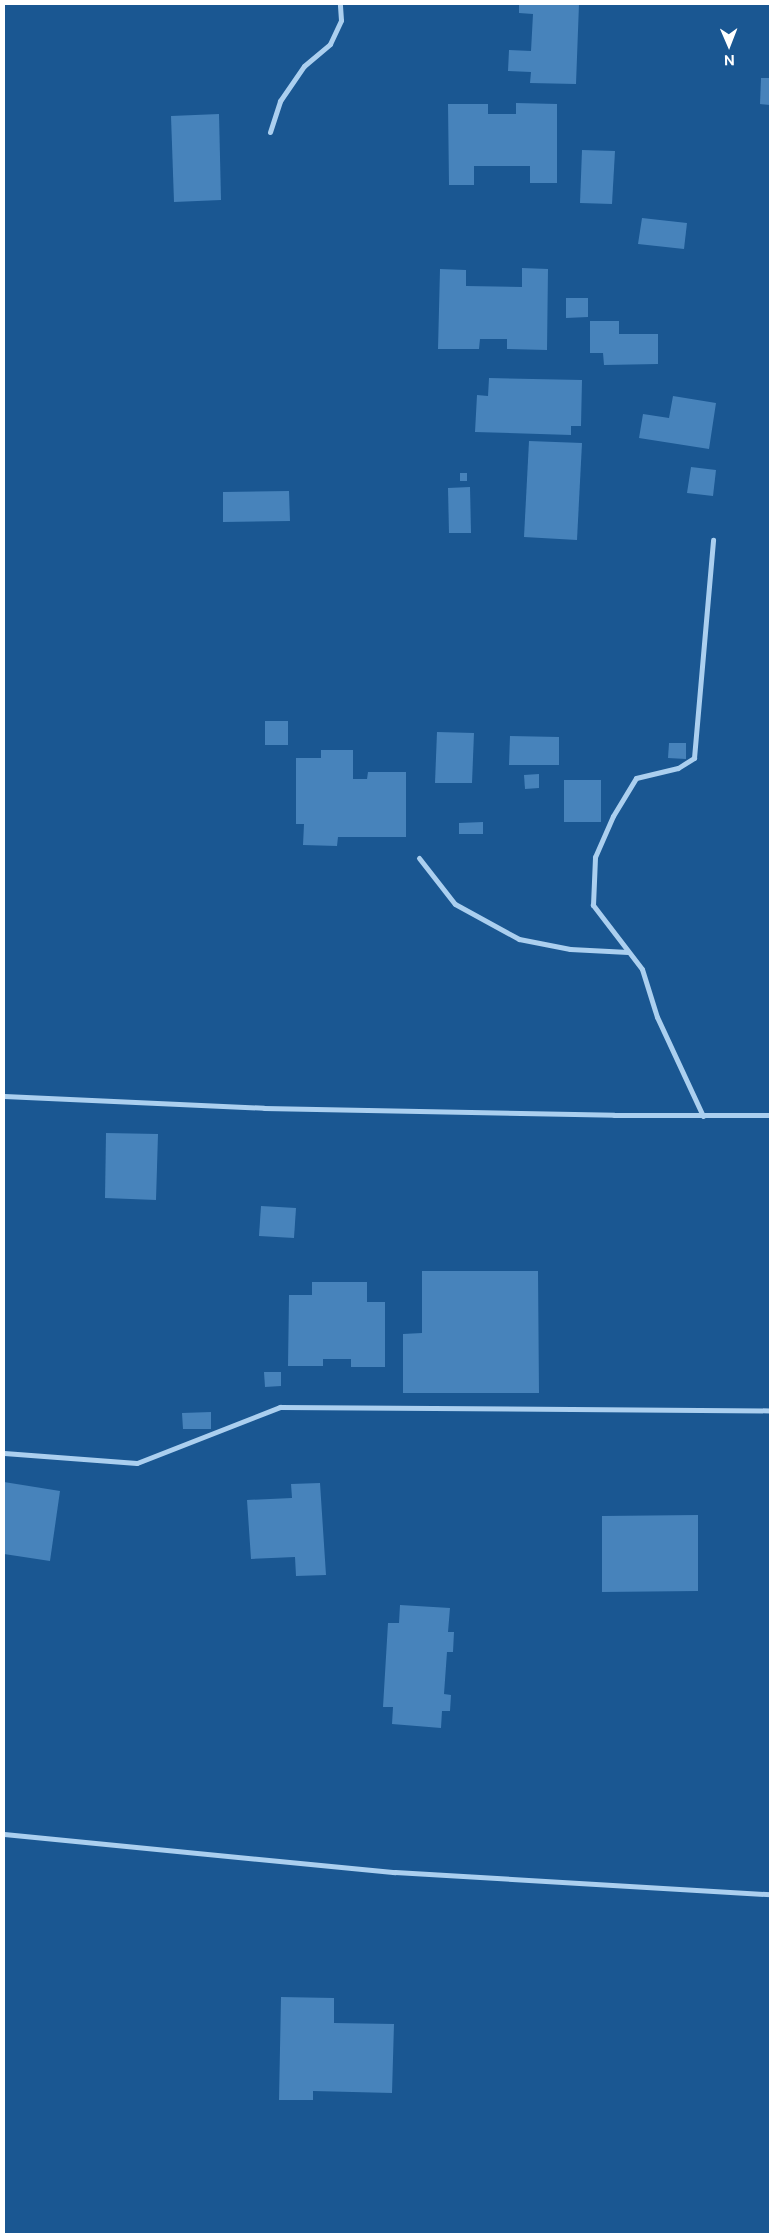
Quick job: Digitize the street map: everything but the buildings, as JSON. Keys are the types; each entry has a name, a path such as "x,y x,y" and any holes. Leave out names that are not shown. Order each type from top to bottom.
{"street":[{"path":"270,132 280,101 304,66 330,44 341,20 340,4"},
{"path":"703,1116 657,1017 642,969 593,905 596,857 613,816 636,778 678,768 694,758 713,540"},
{"path":"419,858 455,904 520,939 570,949 628,952"},
{"path":"4,1096 264,1108 703,1116 770,1115"},
{"path":"4,1453 137,1463 280,1406 770,1410"},
{"path":"4,1834 395,1872 770,1894"}]}
